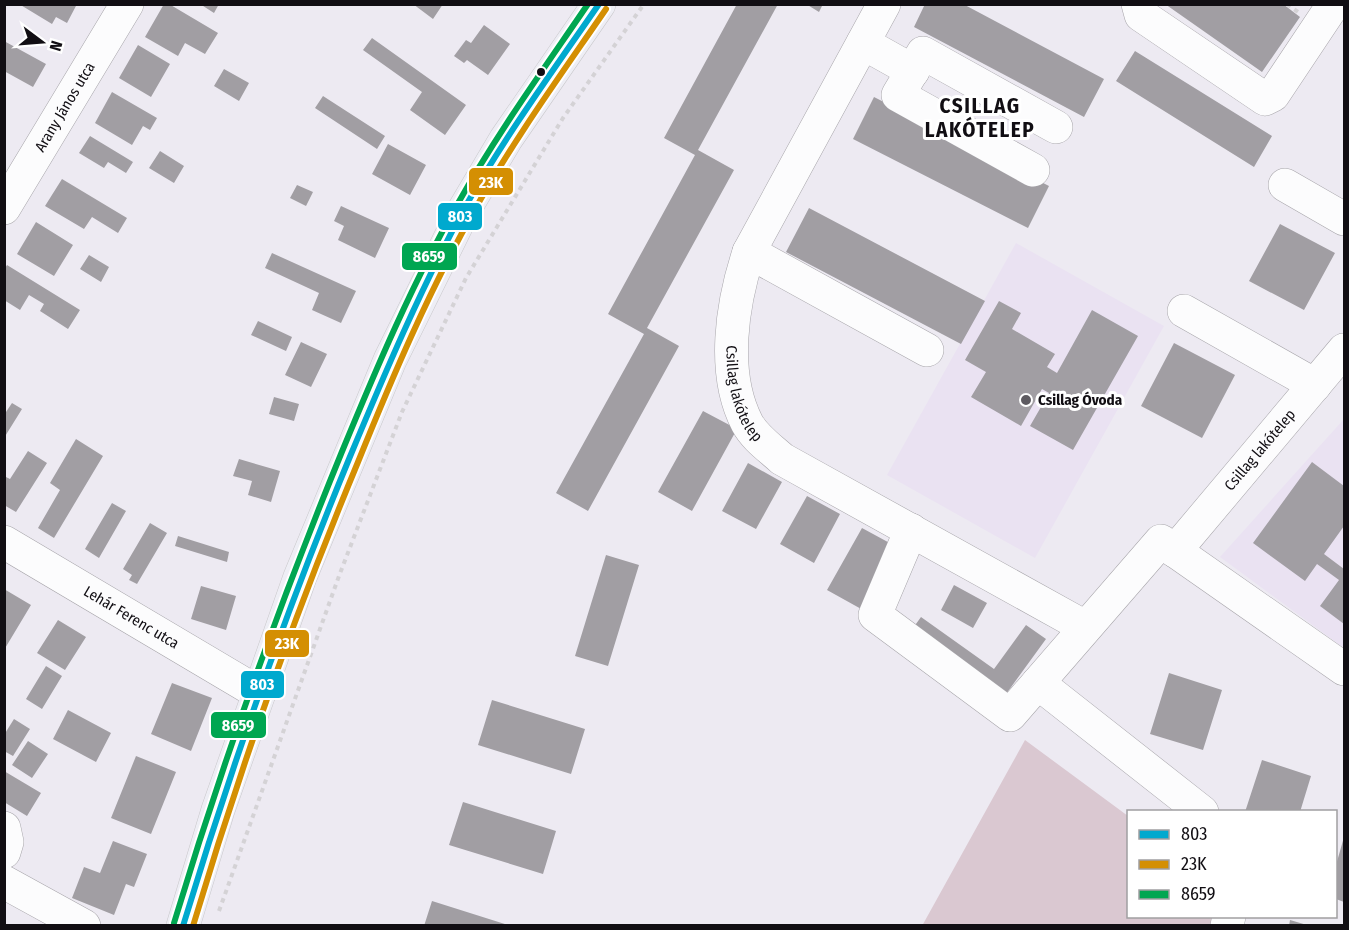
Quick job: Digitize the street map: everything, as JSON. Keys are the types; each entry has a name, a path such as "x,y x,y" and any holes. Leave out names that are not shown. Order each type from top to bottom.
{"main road":[{"path":"183,926 218,810 344,466 427,280 506,139 598,4"}],"street":[{"name":"Arany János utca","path":"4,208 127,4"},
{"name":"Csillag lakótelep","path":"884,4 749,252 738,289 732,342 738,398 747,423 757,437 782,459 1085,627"},
{"path":"1138,4 1141,15 1264,99 1273,95 1334,10"},
{"path":"863,43 912,71"},
{"path":"1034,170 898,96 923,53 1056,126"},
{"path":"1285,185 1344,219"},
{"path":"749,252 927,350"},
{"path":"1184,311 1315,385"},
{"name":"Csillag lakótelep","path":"1175,550 1344,350"},
{"path":"911,530 875,615 1010,715 1161,541 1344,669"},
{"name":"Lehár Ferenc utca","path":"4,542 259,693"},
{"path":"1038,683 1199,810"},
{"path":"4,828 7,842 4,852"},
{"path":"4,882 84,926"}],"path":[{"path":"217,914 339,576 402,412 466,278 563,118 644,4"}],"shaded area":[{"name":"Csillag Óvoda","path":"1016,243 1164,326 1035,558 887,475"},
{"path":"1344,419 1344,648 1220,557"},
{"path":"1025,740 1127,815 1127,918 1225,918 1227,926 922,926"}],"building":[{"path":"19,4 77,4 67,23 56,17 52,24"},
{"path":"164,4 169,4 218,33 205,54 185,43 178,56 145,37"},
{"path":"200,4 219,4 214,13"},
{"path":"413,4 443,4 433,19"},
{"path":"737,4 778,4 698,150 734,170 647,328 679,346 588,511 556,493 644,334 608,314 695,155 664,138"},
{"path":"806,4 823,4 819,12"},
{"path":"925,4 963,4 1104,79 1084,117 914,27"},
{"path":"1165,4 1283,4 1300,17 1262,72"},
{"path":"484,25 510,44 488,75 467,60 464,63 454,56 466,40 471,43"},
{"path":"372,38 466,105 445,135 410,110 422,92 363,50"},
{"path":"4,41 46,64 33,87 4,71"},
{"path":"138,45 170,64 151,97 119,78"},
{"path":"1135,51 1272,136 1254,167 1116,81"},
{"path":"224,69 249,83 239,101 214,86"},
{"path":"112,92 157,118 150,130 143,126 132,145 95,123"},
{"path":"323,96 385,136 377,149 315,108"},
{"path":"874,97 1049,186 1028,228 853,139"},
{"path":"90,136 133,162 126,173 108,162 104,168 79,153"},
{"path":"388,144 426,165 410,195 372,174"},
{"path":"160,151 184,166 174,183 149,168"},
{"path":"62,179 127,218 118,233 92,217 84,229 45,206"},
{"path":"297,185 313,192 306,206 290,198"},
{"path":"341,206 389,228 375,258 338,240 344,226 334,221"},
{"path":"809,208 985,301 961,344 786,252"},
{"path":"36,222 73,245 54,276 17,254"},
{"path":"1280,224 1335,253 1304,310 1249,281"},
{"path":"272,253 356,291 341,323 312,310 319,293 265,268"},
{"path":"89,255 109,267 101,282 80,269"},
{"path":"7,265 80,310 68,329 40,311 44,304 29,295 20,310 4,300 4,270"},
{"path":"999,301 1021,313 1012,329 1055,354 1047,367 1057,373 1092,310 1138,336 1073,450 1030,426 1049,393 1042,389 1021,426 971,397 986,372 965,360"},
{"path":"258,321 292,337 286,351 251,335"},
{"path":"301,342 327,354 311,387 285,375"},
{"path":"1174,343 1235,375 1202,438 1141,406"},
{"path":"274,397 299,404 294,421 269,414"},
{"path":"12,403 22,409 4,438 4,415"},
{"path":"703,411 737,429 692,511 658,492"},
{"path":"76,439 103,456 54,538 38,528 60,490 50,483"},
{"path":"28,451 47,463 16,512 4,505 4,476 10,479"},
{"path":"239,459 280,471 271,502 248,495 252,481 233,476"},
{"path":"1312,462 1344,486 1344,526 1324,554 1344,569 1344,624 1320,606 1339,580 1317,564 1305,581 1253,543"},
{"path":"748,463 782,482 756,529 722,511"},
{"path":"807,496 840,514 814,563 780,544"},
{"path":"112,503 126,511 99,558 85,549"},
{"path":"150,523 167,533 137,584 129,580 132,575 123,569"},
{"path":"862,528 897,547 863,610 827,590"},
{"path":"178,536 229,552 227,562 175,546"},
{"path":"606,555 639,565 608,666 575,656"},
{"path":"954,585 987,603 973,628 941,610"},
{"path":"201,586 236,596 226,630 191,619"},
{"path":"4,589 31,605 4,650"},
{"path":"921,617 994,669 1026,625 1046,639 1001,701 908,635"},
{"path":"58,620 86,637 65,670 37,653"},
{"path":"46,666 62,676 42,709 26,699"},
{"path":"1169,673 1222,690 1203,750 1150,734"},
{"path":"172,683 212,698 191,751 151,734"},
{"path":"492,700 585,729 571,774 478,745"},
{"path":"68,710 111,733 96,762 53,739"},
{"path":"14,719 30,729 13,756 4,751 4,735"},
{"path":"28,741 48,754 32,778 12,765"},
{"path":"136,756 176,772 151,834 111,818"},
{"path":"1262,760 1311,776 1301,810 1246,810"},
{"path":"4,771 41,793 27,816 4,802"},
{"path":"463,802 556,831 543,874 449,845"},
{"path":"1344,837 1344,902 1337,899 1337,862"},
{"path":"113,841 147,854 134,887 126,884 114,915 72,898 84,867 100,873"},
{"path":"432,901 508,925 508,926 424,926"},
{"path":"1290,920 1307,925 1307,926 1289,926"}],"transit line":[{"name":"8659","path":"174,923 211,804 273,628 341,454 395,327 425,265 472,179 520,103 588,4"},
{"name":"803","path":"183,926 220,807 281,632 349,459 403,333 432,270 479,183 529,105 599,4"},
{"name":"23K","path":"193,926 249,750 290,634 411,336 457,243 488,187 606,9"}],"place":[{"name":"Csillag Óvoda","path":"1026,400"}],"district":[{"name":"CSILLAG LAKÓTELEP","path":"980,118"}]}
